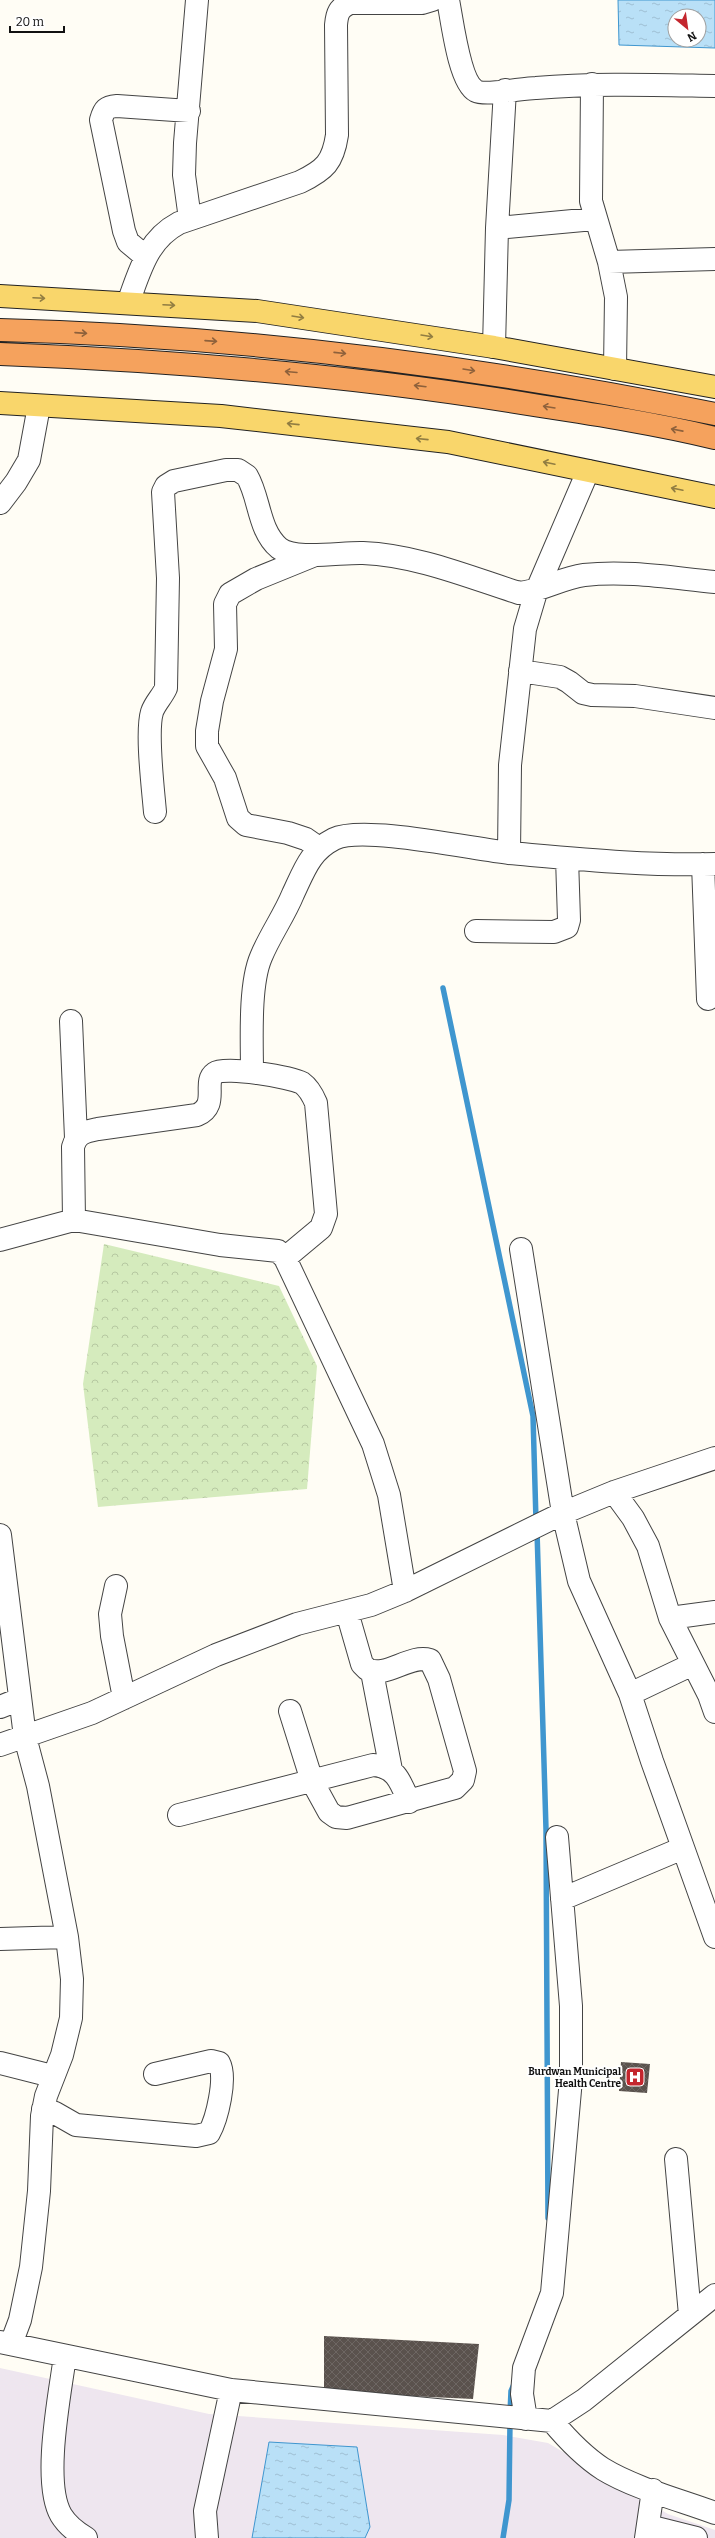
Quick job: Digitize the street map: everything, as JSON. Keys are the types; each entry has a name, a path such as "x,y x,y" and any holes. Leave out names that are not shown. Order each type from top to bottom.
{"highway":[{"path":"0,330 172,338 272,345 363,356 560,385 715,414"},
{"path":"0,354 192,363 418,386 618,418 715,438"}],"main road":[{"path":"0,296 257,311 494,347 715,388"},
{"path":"0,404 221,416 448,442 715,497"}],"street":[{"path":"190,219 184,175 185,143 189,111 197,0"},
{"path":"128,303 146,257 153,244 165,230 190,219 300,182 317,174 327,164 335,151 337,135 336,25 339,4 422,3 432,0"},
{"path":"448,0 467,82 476,91 490,94 505,90 592,84 715,86"},
{"path":"592,84 591,201 594,219 609,262 616,297 614,369"},
{"path":"494,347 497,228 505,90"},
{"path":"146,257 128,242 119,216 102,120 104,110 108,107 117,106 189,111"},
{"path":"497,228 594,219"},
{"path":"609,262 715,258"},
{"path":"0,503 16,482 29,460 39,406"},
{"path":"155,812 150,722 156,702 163,696 166,688 168,578 163,492 166,486 174,481 238,470 247,476 252,484 263,524 270,539 280,549 296,554 363,552 417,561 519,593 536,592 553,583 582,575 616,573 715,582"},
{"path":"509,853 510,765 525,630 536,592 588,470"},
{"path":"318,554 256,579 230,594 225,604 226,648 212,701 207,731 207,746 225,778 238,818 246,825 288,833 306,839 319,848"},
{"path":"520,671 560,677 583,693 592,696 635,696 715,708"},
{"path":"252,1072 254,988 260,958 293,895 306,864 319,848 336,838 369,834 509,853 664,866 709,864 708,999"},
{"path":"476,931 554,932 567,927 569,920 567,858"},
{"path":"71,1021 76,1138 73,1147 74,1220"},
{"path":"76,1138 84,1132 98,1129 197,1115 204,1112 209,1105 211,1079 215,1073 222,1071 252,1072 302,1083 310,1092 316,1103 326,1214 321,1228 285,1258"},
{"path":"0,1240 74,1220 220,1245 278,1251 285,1258 373,1444 388,1495 405,1591"},
{"path":"521,1249 562,1513 579,1581 630,1694 715,1937"},
{"path":"0,1745 92,1713 216,1655 297,1624 370,1605 405,1591 562,1513 614,1492 715,1458"},
{"path":"614,1492 648,1546 670,1618 715,1712"},
{"path":"0,1535 24,1737 38,1786 67,1937 72,1979 71,2018 62,2055 52,2076 43,2109 31,2267 20,2320 5,2343 231,2390 552,2421 584,2400 715,2295"},
{"path":"116,1586 110,1614 112,1636 124,1698"},
{"path":"347,1612 362,1664 372,1672 391,1770"},
{"path":"670,1618 715,1612"},
{"path":"290,1711 312,1781 329,1812 336,1817 347,1818 455,1788 463,1780 465,1771 439,1679 430,1660 422,1658 372,1672"},
{"path":"630,1694 692,1664"},
{"path":"0,1707 20,1699"},
{"path":"179,1815 373,1766 384,1766 391,1770 398,1778 409,1802"},
{"path":"514,2418 522,2394 524,2368 552,2293 572,2079 571,2006 557,1837"},
{"path":"562,1898 683,1848"},
{"path":"0,1939 67,1937"},
{"path":"43,2109 56,2113 76,2125 196,2136 209,2133 221,2091 223,2077 219,2063 211,2061 155,2074"},
{"path":"0,2063 52,2076"},
{"path":"676,2159 690,2315"},
{"path":"65,2356 55,2428 53,2468 55,2499 60,2514 68,2524 86,2538"},
{"path":"207,2538 205,2511 231,2390"},
{"path":"552,2421 571,2444 603,2469 653,2490 715,2513"},
{"path":"653,2490 647,2532 696,2538"}],"shaded area":[{"path":"0,2368 209,2414 503,2435 548,2443 668,2514 715,2530 715,2538 0,2538"}],"green space":[{"path":"104,1244 279,1286 317,1366 307,1489 98,1507 83,1384"}],"water":[{"path":"618,0 715,0 715,48 707,48 707,8 667,8 667,46 619,45"},
{"path":"269,2442 357,2447 370,2527 365,2538 252,2538"}],"building":[{"path":"621,2062 650,2064 647,2093 619,2091"},
{"path":"324,2336 479,2344 473,2399 324,2392"}],"waterway":[{"path":"443,988 533,1416 536,1521"},
{"path":"537,1531 546,1829 548,2218"},
{"path":"510,2413 511,2391 514,2384"},
{"path":"503,2538 509,2500 510,2422"}],"place":[{"name":"Burdwan Municipal Health Centre","path":"635,2077"}]}
